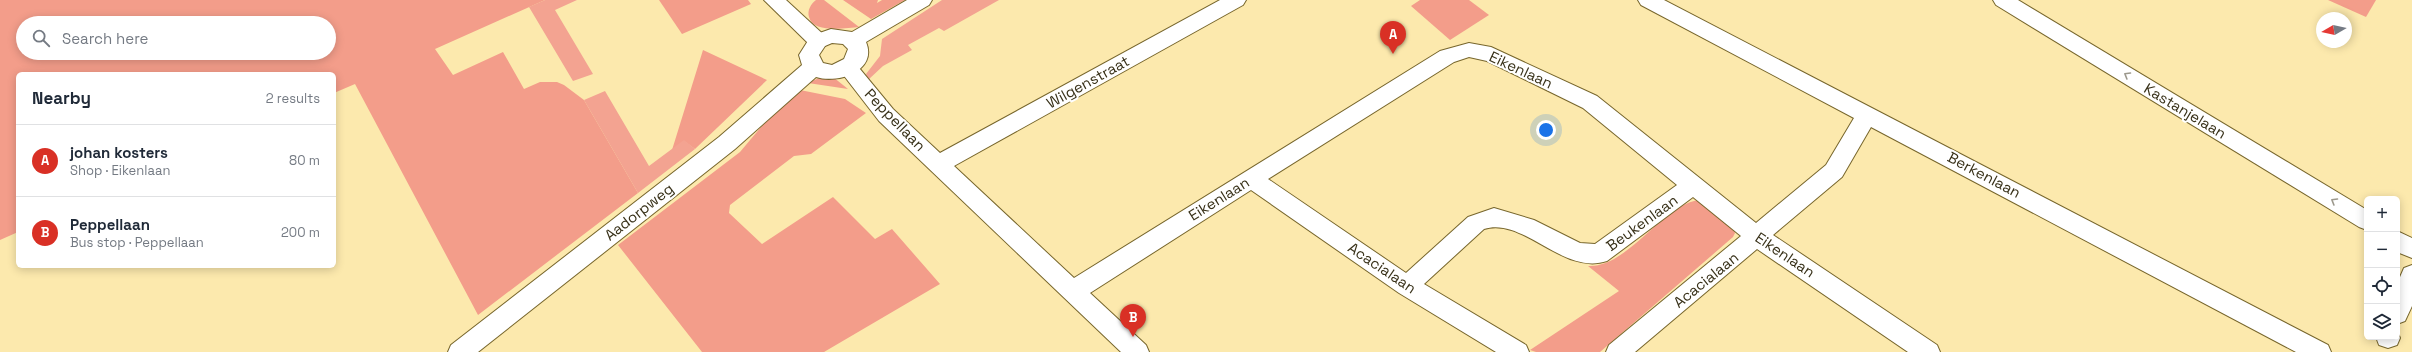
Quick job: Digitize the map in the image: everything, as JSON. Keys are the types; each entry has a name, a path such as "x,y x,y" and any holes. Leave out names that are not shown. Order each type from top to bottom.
{"street":[{"path":"854,40 922,0"},
{"name":"Wilgenstraat","path":"939,164 1236,0"},
{"name":"Berkenlaan","path":"1648,0 2319,352"},
{"name":"Kastanjelaan","path":"2003,0 2364,219"},
{"path":"785,2 818,42"},
{"path":"837,36 844,36 854,40 859,46 859,54 848,68 830,72 814,67 810,62 809,55 818,42 837,36"},
{"name":"Eikenlaan","path":"1073,291 1447,56 1469,50 1491,54 1590,102 1692,186 1758,237 1928,352"},
{"name":"Aadorpweg","path":"460,352 727,143 814,67"},
{"name":"Peppellaan","path":"848,68 886,115 1137,352"},
{"name":"Acacialaan","path":"1618,352 1758,237 1834,171 1867,114"},
{"name":"Acacialaan","path":"1251,179 1407,286 1517,352"},
{"name":"Beukenlaan","path":"1407,286 1476,223 1494,217 1526,227 1577,252 1599,254 1692,186"},
{"path":"2400,242 2412,249"},
{"path":"2400,306 2412,275"}],"shaded area":[{"path":"0,0 545,0 435,49 453,75 503,52 524,89 540,82 557,82 564,85 584,100 638,193 478,315 355,84 336,92 336,72 16,72 16,233 0,240"},
{"path":"545,0 577,0 555,10 593,74 573,81 529,7"},
{"path":"659,0 748,0 751,4 682,34"},
{"path":"816,0 824,0 859,27 831,29 817,26 809,17 810,7"},
{"path":"843,0 878,0 877,3 882,0 905,0 871,19"},
{"path":"942,0 999,0 944,31 939,28 908,45 912,50 883,66 868,80 866,74 880,56 882,39"},
{"path":"1420,0 1469,0 1489,15 1450,40 1411,6"},
{"path":"2328,0 2376,0 2366,17"},
{"path":"703,50 767,80 695,149 684,141 672,150"},
{"path":"821,77 833,77 848,89 808,83"},
{"path":"800,90 845,99 866,113 811,154 794,156 730,205 729,213 762,244 833,197 875,239 892,229 940,284 824,352 702,352 618,245 740,152 772,114"},
{"path":"605,91 649,166 684,140 695,149 638,193 584,100"},
{"path":"1699,200 1733,227 1735,233 1733,237 1600,352 1536,352 1530,350 1619,291 1588,266 1603,264 1617,257 1672,212 1686,204"}],"place":[{"name":"johan kosters","path":"1393,54"},
{"name":"Peppellaan","path":"1133,337"}]}
